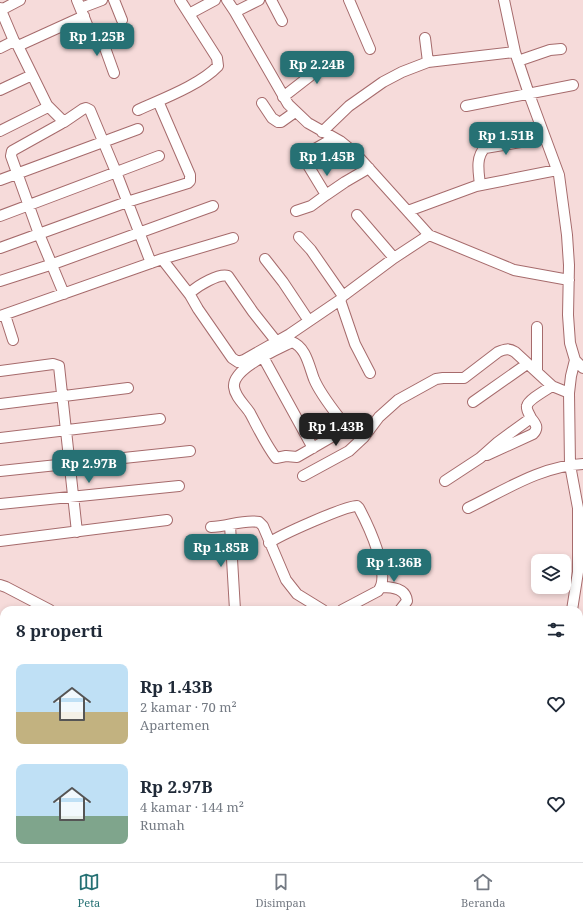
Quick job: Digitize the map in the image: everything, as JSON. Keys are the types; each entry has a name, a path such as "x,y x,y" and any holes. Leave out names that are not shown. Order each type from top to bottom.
{"street":[{"path":"20,0 0,9 48,105 64,122"},
{"path":"0,48 16,43 80,8 102,0"},
{"path":"114,0 122,20"},
{"path":"138,110 186,88 218,66 218,58 180,0"},
{"path":"189,14 215,0"},
{"path":"227,0 288,104 308,123 348,147 369,168 429,235 514,270 570,280"},
{"path":"235,12 259,0"},
{"path":"270,0 282,21"},
{"path":"348,0 370,49"},
{"path":"504,0 517,56 529,94 559,175 567,235 570,280 568,315 570,343 575,360 583,368"},
{"path":"80,8 92,37 105,33 114,73"},
{"path":"425,38 428,62"},
{"path":"322,132 349,106 383,82 402,72 428,62 517,56 561,49"},
{"path":"283,97 310,76 310,71 305,57"},
{"path":"0,90 32,75"},
{"path":"466,106 573,85"},
{"path":"0,248 127,202 188,183 190,181 190,175 158,101"},
{"path":"262,103 272,118 278,122 281,122 295,112"},
{"path":"0,131 46,108 48,105"},
{"path":"64,294 53,264 39,234 11,156 12,151 86,108 90,110 104,142 151,263"},
{"path":"0,180 138,129"},
{"path":"326,195 304,158 313,150 334,138"},
{"path":"480,185 479,159 481,151 485,148 545,138"},
{"path":"0,216 159,156"},
{"path":"296,211 311,206 345,182 369,168"},
{"path":"408,211 480,185 557,170"},
{"path":"0,281 53,264 214,206"},
{"path":"357,215 394,258"},
{"path":"162,259 190,295 232,358 238,362 290,334 342,298 394,258 429,235"},
{"path":"299,237 311,250 342,298 355,344 370,374"},
{"path":"13,340 2,315 162,259 233,238"},
{"path":"265,259 283,282 309,321"},
{"path":"190,295 195,289 217,277 224,274 228,276 253,312 276,341"},
{"path":"537,326 537,372"},
{"path":"347,428 315,381 305,356 297,344 292,342 246,367 235,381 234,389 276,458 286,456 296,457 347,428 354,426 371,427"},
{"path":"303,476 349,451 398,400 436,379 464,378 498,352 510,349 516,352 552,386 568,393"},
{"path":"263,357 313,448"},
{"path":"573,606 578,572 578,508 570,465 568,393 575,360"},
{"path":"0,371 58,364 77,532"},
{"path":"473,402 527,364"},
{"path":"480,458 519,442 536,431 537,427 531,418 527,406 534,398 552,386"},
{"path":"0,404 128,388"},
{"path":"445,481 480,458 498,442 531,418"},
{"path":"0,438 160,419"},
{"path":"0,471 190,451"},
{"path":"468,508 538,473 570,465 583,464"},
{"path":"0,504 179,486"},
{"path":"269,543 326,516 350,506 357,506 363,516 379,556 383,574 382,587 378,591 350,606"},
{"path":"0,542 167,520"},
{"path":"211,527 246,522 259,522 263,526 286,580 297,594 316,606"},
{"path":"230,525 235,606"},
{"path":"0,585 6,586 43,606"},
{"path":"382,587 395,588 405,594 407,600 403,606"}]}
